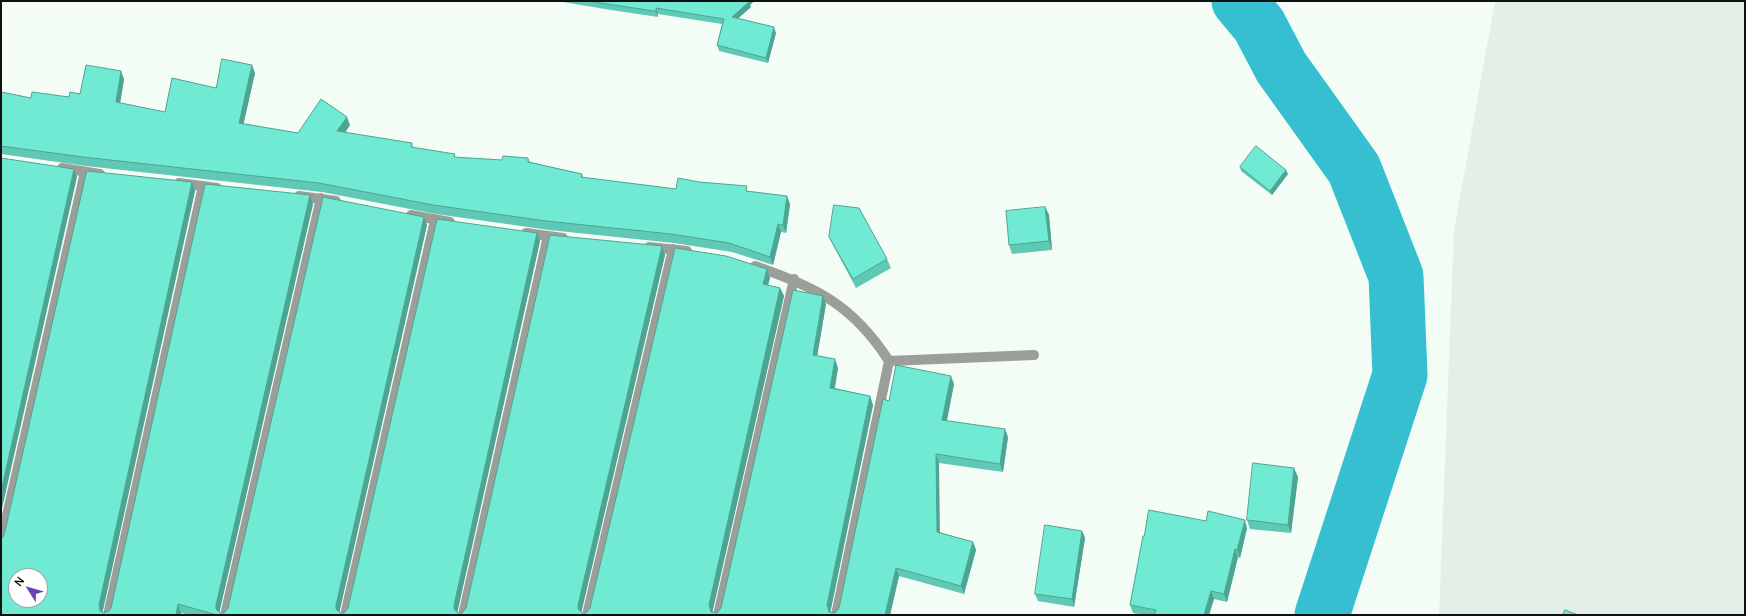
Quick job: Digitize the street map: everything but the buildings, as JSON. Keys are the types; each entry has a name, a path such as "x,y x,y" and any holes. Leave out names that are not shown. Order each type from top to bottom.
{"street":[{"path":"54,167 109,175"},
{"path":"1,542 85,172"},
{"path":"172,182 227,189"},
{"path":"108,615 203,186"},
{"path":"290,195 321,198 344,203"},
{"path":"225,615 321,198"},
{"path":"397,213 458,223"},
{"path":"345,615 435,220"},
{"path":"518,232 571,239"},
{"path":"463,615 548,236"},
{"path":"642,246 695,252"},
{"path":"587,615 673,249"},
{"path":"745,262 794,279 827,296 852,315 877,342 889,361 836,615"},
{"path":"718,615 794,279"},
{"path":"889,361 1034,354"}],"shaded area":[{"path":"1495,1 1745,1 1745,615 1439,615 1454,231"}],"waterway":[{"path":"1239,1 1259,25 1281,67 1354,169 1396,276 1400,375 1322,615"}]}
